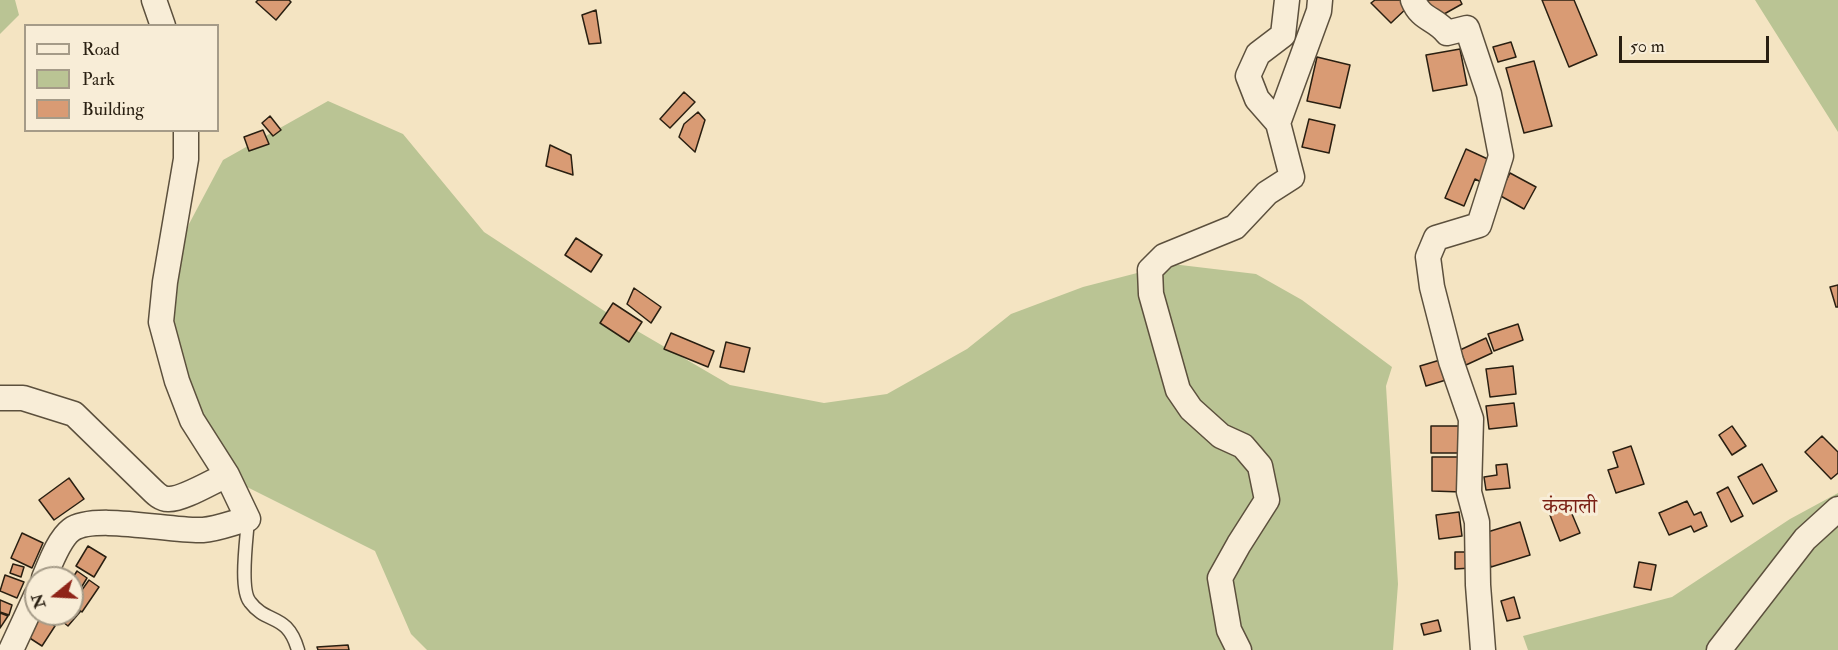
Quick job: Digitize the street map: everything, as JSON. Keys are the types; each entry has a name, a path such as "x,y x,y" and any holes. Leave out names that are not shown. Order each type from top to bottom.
{"street":[{"path":"1239,650 1229,630 1220,578 1267,500 1260,466 1243,446 1221,436 1191,409 1178,390 1151,294 1150,270 1164,256 1235,227 1267,193 1292,177 1278,123 1257,99 1248,76 1258,54 1282,35 1287,0"},
{"path":"1278,123 1319,11 1320,0"},
{"path":"1413,0 1417,9 1425,17 1441,25 1448,33 1467,28 1489,94 1501,156 1479,225 1436,238 1428,257 1432,287 1451,361 1471,419 1468,492 1477,522 1478,585 1483,650"},
{"path":"49,566 56,550 69,531 80,525 138,524 203,530 248,519 227,475 192,420 177,381 161,322 165,282 186,159 186,132"},
{"path":"0,398 23,398 74,414 159,496 168,499 179,497 227,475"},
{"path":"1719,650 1831,507"},
{"path":"10,650 24,621"}],"lane":[{"path":"1831,507 1838,497"},
{"path":"248,519 246,593 250,603 283,624 293,634 298,650"}],"green space":[{"path":"0,0 15,0 19,15 0,34"},
{"path":"1755,0 1838,0 1838,132"},
{"path":"328,101 403,134 484,232 615,318 730,385 824,403 887,394 967,349 1011,314 1083,287 1172,264 1256,274 1302,300 1392,367 1386,386 1398,584 1393,650 427,650 411,634 375,551 247,487 201,428 167,294 189,224 223,160"},
{"path":"1838,493 1838,650 1528,650 1523,636 1672,597 1790,519"}],"building":[{"path":"258,0 289,0 291,2 276,20 256,2"},
{"path":"1375,0 1405,0 1410,5 1391,23 1371,3"},
{"path":"1427,0 1460,0 1462,4 1437,18"},
{"path":"1542,0 1574,0 1597,55 1569,67"},
{"path":"596,10 601,43 589,44 582,15"},
{"path":"1511,42 1516,57 1498,62 1493,47"},
{"path":"1460,49 1467,85 1433,91 1426,55"},
{"path":"1317,57 1350,65 1340,108 1307,101"},
{"path":"1534,61 1552,126 1524,133 1506,68"},
{"path":"684,92 695,102 670,128 660,119"},
{"path":"698,112 705,120 695,152 679,137 684,124"},
{"path":"270,116 281,130 273,136 262,123"},
{"path":"1309,119 1335,125 1329,153 1302,147"},
{"path":"263,130 269,144 249,151 244,137"},
{"path":"550,145 571,155 573,175 546,166"},
{"path":"1466,149 1492,161 1483,183 1475,179 1464,206 1445,198"},
{"path":"1510,173 1536,187 1524,209 1499,195"},
{"path":"576,238 602,255 591,272 565,255"},
{"path":"1838,285 1838,307 1836,307 1830,287"},
{"path":"634,288 661,307 651,323 627,304"},
{"path":"613,303 642,322 629,342 600,323"},
{"path":"1518,324 1523,340 1494,351 1488,334"},
{"path":"671,333 714,351 708,367 664,349"},
{"path":"1486,338 1492,353 1466,365 1460,350"},
{"path":"726,342 750,348 744,372 720,367"},
{"path":"1440,360 1446,380 1426,386 1420,366"},
{"path":"1513,366 1516,394 1490,397 1486,369"},
{"path":"1514,403 1517,426 1489,429 1486,406"},
{"path":"1431,426 1460,426 1460,453 1431,453"},
{"path":"1732,426 1746,446 1732,455 1719,435"},
{"path":"1822,436 1838,452 1838,473 1831,479 1805,452"},
{"path":"1631,446 1644,484 1616,493 1608,470 1618,467 1613,452"},
{"path":"1432,457 1462,457 1462,492 1432,491"},
{"path":"1507,464 1510,488 1486,490 1484,477 1497,475 1496,465"},
{"path":"1762,464 1777,491 1753,504 1738,477"},
{"path":"69,478 84,499 54,520 39,500"},
{"path":"1728,487 1743,516 1731,522 1717,493"},
{"path":"1687,501 1694,515 1701,512 1707,526 1694,532 1691,526 1669,535 1659,513"},
{"path":"1569,507 1580,533 1560,541 1550,515"},
{"path":"1459,512 1462,536 1439,539 1436,515"},
{"path":"1520,522 1530,555 1491,567 1481,534"},
{"path":"22,533 43,543 33,566 11,558"},
{"path":"88,546 106,557 94,577 84,571 84,566 76,566"},
{"path":"1455,552 1470,552 1471,568 1455,569"},
{"path":"1639,562 1656,565 1651,590 1634,587"},
{"path":"13,564 24,567 21,577 10,573"},
{"path":"5,575 24,582 17,598 0,591"},
{"path":"89,580 99,587 84,609 84,587"},
{"path":"1514,597 1520,618 1507,621 1501,601"},
{"path":"0,600 12,605 9,615 0,612"},
{"path":"0,613 8,616 0,628"},
{"path":"1438,620 1441,631 1424,635 1421,624"},
{"path":"31,626 55,626 42,646 25,635"},
{"path":"348,645 349,650 318,650 317,647"}],"district":[{"name":"कंकाली","path":"1570,508"}]}
